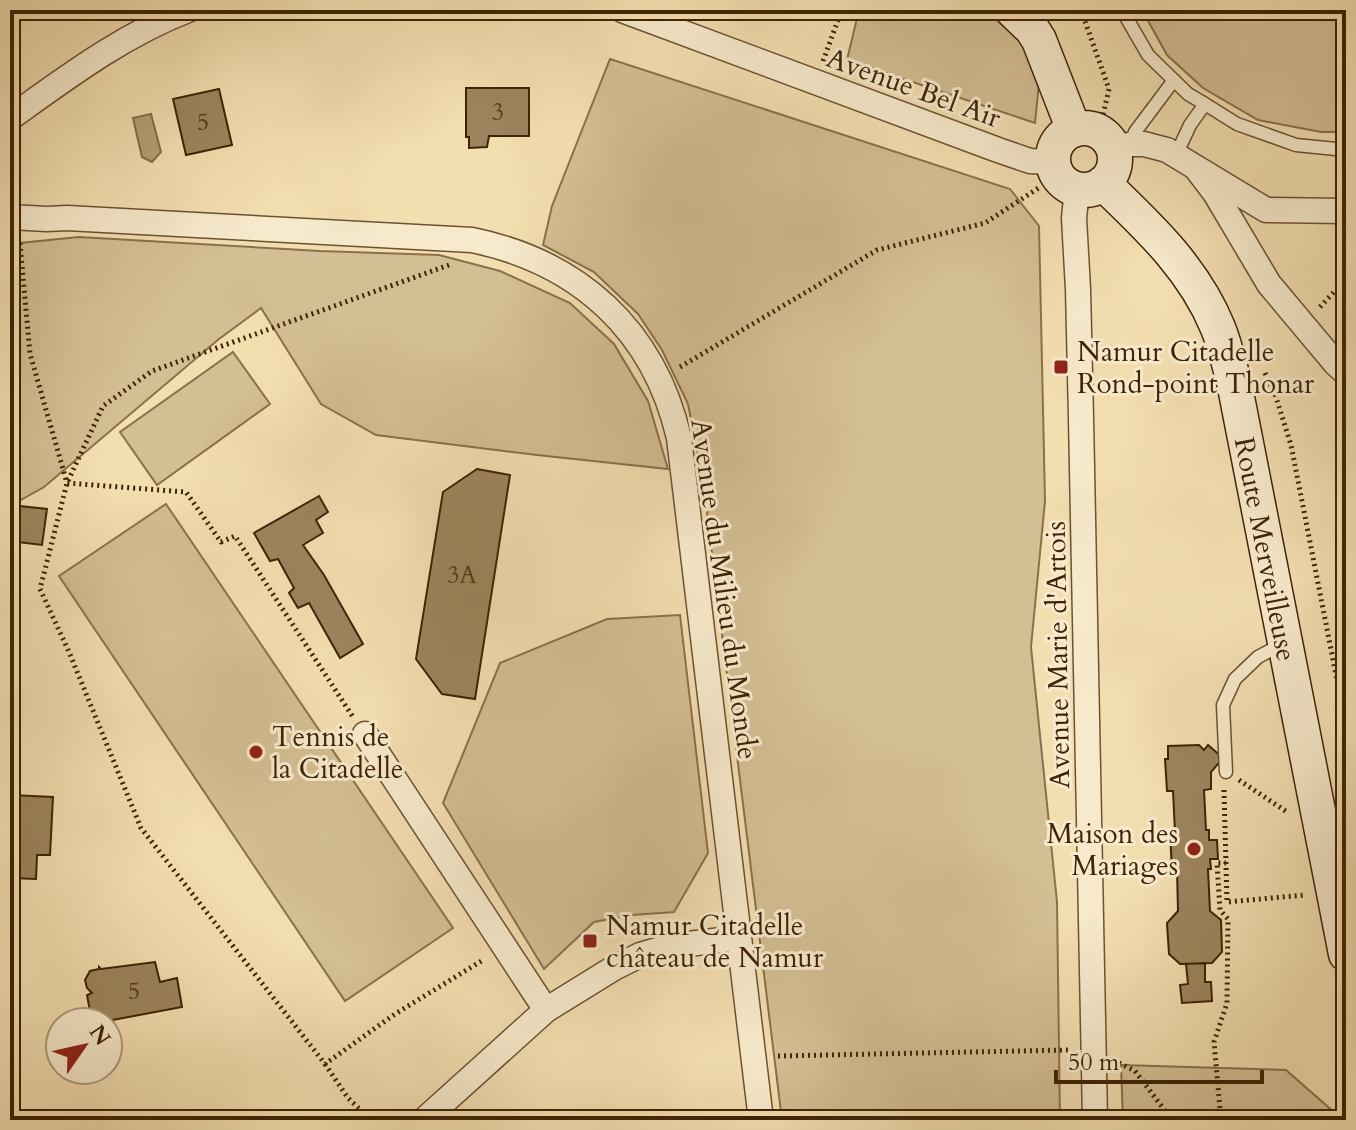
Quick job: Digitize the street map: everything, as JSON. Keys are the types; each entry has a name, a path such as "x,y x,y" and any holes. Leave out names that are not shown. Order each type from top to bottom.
{"main road":[{"path":"1012,10 1032,29 1104,139 1115,158 1113,169 1073,177 1056,144 1063,136 1104,139"},
{"name":"Route Merveilleuse","path":"1073,177 1152,230 1196,284 1219,330 1234,382 1346,954"}],"street":[{"path":"10,118 120,43 188,10"},
{"name":"Avenue Bel Air","path":"622,10 1073,177"},
{"path":"1104,139 1153,146 1266,210 1346,211"},
{"path":"1186,162 1215,193 1269,284 1346,373"},
{"name":"Avenue Marie d'Artois","path":"1073,177 1079,315 1095,1120"},
{"name":"Avenue du Milieu du Monde","path":"14,217 430,236 484,242 552,267 609,308 632,335 659,379 676,424 682,453 739,938"},
{"path":"365,734 546,1010"},
{"path":"424,1120 546,1010 614,968 640,955 671,946 739,938 761,1120"}],"lane":[{"path":"1122,10 1148,55 1188,94 1237,124 1296,145 1346,150"},
{"path":"1104,139 1135,132 1174,80"},
{"path":"1186,162 1190,125 1205,104"},
{"path":"1226,772 1223,705 1235,679 1258,657 1285,643"}],"path":[{"path":"821,65 841,12 839,10"},
{"path":"1081,10 1109,89 1104,139"},
{"path":"659,379 877,250 985,223 1073,177"},
{"path":"14,217 30,354 67,483"},
{"path":"371,1120 348,1098 325,1064 141,828 40,589 67,483 103,406 152,371 476,256 484,242"},
{"path":"1304,325 1346,279"},
{"path":"67,483 186,492 221,542 235,536 365,734"},
{"path":"1321,827 1288,812 1226,772 1223,805 1227,902 1334,893"},
{"path":"1221,1120 1214,1042 1227,1003 1228,919 1220,910 1217,863 1226,863"},
{"path":"325,1064 395,1014 505,946"},
{"path":"753,1056 1094,1050 1135,1071 1172,1120"},
{"path":"1306,1120 1311,1116 1317,1120"}],"shaded area":[{"path":"859,10 977,10 1005,18 1029,48 1039,83 1035,123 847,60"},
{"path":"1142,10 1346,10 1346,132 1321,132 1258,120 1203,88 1167,55"},
{"path":"610,59 1010,189 1039,226 1045,501 1031,647 1057,902 1060,1120 782,1120 703,480 688,404 662,350 638,314 594,272 543,245 552,206"},
{"path":"151,114 161,152 152,162 142,157 133,118"},
{"path":"79,237 439,255 500,271 570,303 614,344 648,401 668,469 376,435 321,404 261,308 219,339 44,487 10,506 10,244"},
{"path":"233,352 270,404 157,485 120,432"},
{"name":"Tennis de la Citadelle","path":"166,504 453,928 345,1001 59,576"},
{"path":"680,615 708,853 674,912 594,922 544,969 443,803 500,663 607,619"},
{"path":"1121,1065 1286,1070 1343,1120 1123,1120"}],"building":[{"path":"466,88 529,88 529,136 489,136 487,147 469,148 469,137 466,137"},
{"path":"219,89 232,145 186,155 173,99"},
{"path":"477,469 510,475 475,699 442,694 416,659 443,492"},
{"name":"Tennis de la Citadelle","path":"319,496 328,512 316,520 323,533 303,545 324,575 363,644 340,658 309,603 298,608 289,593 294,588 278,559 270,561 254,533"},
{"path":"10,505 47,509 42,545 10,541"},
{"name":"Maison des Mariages","path":"1199,745 1204,750 1208,745 1223,758 1211,772 1211,789 1204,790 1206,830 1209,830 1209,840 1217,840 1218,859 1210,859 1211,869 1208,869 1210,911 1221,920 1222,952 1212,963 1180,964 1169,954 1167,923 1178,911 1177,870 1172,870 1170,832 1175,832 1173,791 1167,791 1165,759 1168,759 1168,746"},
{"path":"10,795 53,797 50,855 37,855 36,879 11,878"},
{"path":"155,962 160,982 177,978 182,1007 124,1018 124,1006 89,1006 87,995 92,993 85,980 90,971"},
{"path":"1205,963 1205,982 1211,982 1212,1001 1182,1003 1180,985 1188,984 1186,964"}],"place":[{"name":"Namur Citadelle Rond-point Thonar","path":"1061,367"},
{"name":"Tennis de la Citadelle","path":"256,752"},
{"name":"Maison des Mariages","path":"1194,849"},
{"name":"Namur Citadelle château de Namur","path":"590,941"}]}
